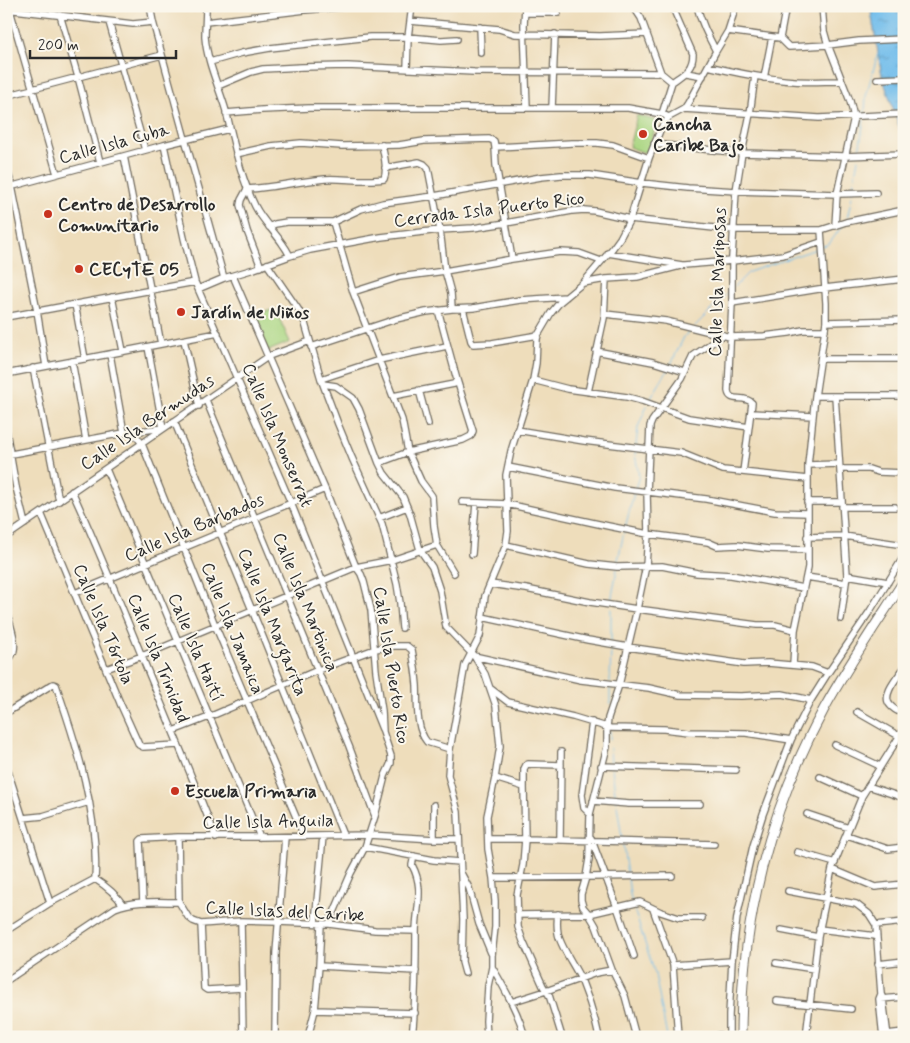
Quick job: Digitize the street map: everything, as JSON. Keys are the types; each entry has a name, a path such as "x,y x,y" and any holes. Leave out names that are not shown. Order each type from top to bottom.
{"highway":[{"path":"741,1037 743,982 750,920 763,863 781,804 804,748 824,708 904,581"}],"street":[{"path":"150,6 224,278"},
{"path":"206,6 205,36 210,62 247,189 261,217 290,256"},
{"path":"206,22 354,6"},
{"path":"398,6 412,8 408,37 407,69"},
{"path":"525,6 524,34 527,108"},
{"path":"633,6 641,18 661,73 672,82"},
{"path":"662,114 672,82 686,73 693,59 693,54 672,6"},
{"path":"697,6 704,28 716,50"},
{"path":"465,973 462,962 463,919 458,812 448,775 450,749 465,664 473,655 480,636 483,603 506,545 508,531 506,475 511,450 533,380 538,335 560,302 583,283 620,238 630,219 649,158 661,128 669,118 684,109 728,31 736,6"},
{"path":"780,38 786,6"},
{"path":"822,6 824,31 828,45 850,100 854,117 837,194 835,226"},
{"path":"57,174 8,9 109,22 133,24 153,22"},
{"path":"525,13 558,13"},
{"path":"60,15 100,162"},
{"path":"410,21 499,29 514,34 600,36 647,34"},
{"path":"109,22 145,150"},
{"path":"480,27 480,53"},
{"path":"728,31 780,38 789,47 904,39"},
{"path":"552,108 555,34"},
{"path":"210,62 270,48 370,37 457,39"},
{"path":"764,78 772,37"},
{"path":"6,96 162,55"},
{"path":"218,86 263,69 302,67 347,66 474,72 661,73"},
{"path":"708,66 764,78 796,81 841,81"},
{"path":"686,73 703,76"},
{"name":"Calle Isla Mariposas","path":"750,413 752,403 750,400 731,398 728,396 728,391 736,191 755,76"},
{"path":"877,79 904,78"},
{"path":"226,113 310,108 628,108 662,114 669,118"},
{"path":"684,109 819,118 904,114"},
{"name":"Calle Isla Cuba","path":"9,187 229,129"},
{"path":"236,154 271,146 301,143 342,146 399,145 424,141 489,139 494,141 496,165 512,259"},
{"path":"495,147 597,143 612,145 649,158"},
{"path":"654,144 742,153 844,156 904,154"},
{"name":"Calle Isla Monserrat","path":"164,145 195,282 291,503 383,732"},
{"path":"247,189 327,179 384,178 385,168 382,145"},
{"path":"124,156 161,344"},
{"path":"385,168 420,162 428,168 452,309"},
{"path":"6,167 37,311 46,366"},
{"path":"269,227 287,222 333,222 361,209 383,202 434,196 562,175 590,175 642,183 736,191 837,194 876,193"},
{"path":"247,189 240,204 247,231 261,267"},
{"name":"Cerrada Isla Puerto Rico","path":"198,289 224,278 310,250 381,237 473,228 572,211 584,210 630,219 733,230 821,230 904,210"},
{"path":"333,222 353,292 402,420 408,452 421,481 432,496 437,545 454,573"},
{"path":"792,665 795,630 808,567 808,466 815,396 826,322 821,230"},
{"path":"583,283 637,277 684,265 783,255 821,242"},
{"path":"353,292 400,278 560,252 587,255 601,261"},
{"path":"608,253 684,265"},
{"path":"267,264 298,308 304,320 322,382 352,458 379,518 392,560 400,603 402,628"},
{"name":"Calle Isla Puerto Rico","path":"233,276 269,356 356,567 361,574 371,610 383,732 391,763 385,776 365,847 351,873 329,924"},
{"path":"732,303 904,278"},
{"path":"588,392 604,314 606,279"},
{"path":"6,317 195,282"},
{"path":"112,297 123,351"},
{"name":"Calle Isla Bermudas","path":"6,538 269,356 396,319 438,310 473,308 520,300 566,297"},
{"path":"75,304 85,359"},
{"path":"463,309 473,344 500,342 538,335"},
{"path":"379,463 408,452 463,440 471,436 473,431 438,310"},
{"path":"604,314 666,320 730,337 764,336 803,330 825,330"},
{"path":"826,322 904,320"},
{"path":"6,374 218,333"},
{"path":"636,1037 625,996 612,970 596,926 583,907 581,900 588,859 590,814 607,747 608,718 619,685 646,566 648,534 647,492 652,421 685,372 693,356 723,335"},
{"path":"184,340 198,406"},
{"path":"322,382 379,360 447,346"},
{"path":"8,455 133,431 163,428 148,347"},
{"path":"596,351 653,362 685,372"},
{"path":"110,354 124,433"},
{"path":"821,360 904,360"},
{"path":"72,361 86,440"},
{"path":"33,368 59,501"},
{"path":"393,396 454,384 457,380"},
{"path":"533,380 557,387 627,397 662,407 688,418 749,427"},
{"path":"322,382 336,386 352,398 359,409 379,463 407,507 420,550 432,567 440,591 446,627 473,655 485,674 496,706 500,746 487,816 493,878 495,927 492,967 488,986 487,1037"},
{"path":"419,390 428,424"},
{"path":"815,396 904,396"},
{"path":"836,396 847,575 841,619"},
{"name":"Calle Isla Martinica","path":"206,400 349,746 374,816"},
{"path":"743,472 750,413 813,416"},
{"name":"Calle Isla Margarita","path":"174,422 343,835"},
{"path":"6,430 8,455 25,524"},
{"path":"517,430 584,441 681,453 724,470 808,479"},
{"name":"Calle Isla Jamaica","path":"133,431 142,444 215,626 304,836"},
{"path":"808,466 904,473"},
{"path":"508,467 614,488 706,499 775,512 807,513"},
{"name":"Calle Isla Haití","path":"106,468 260,837"},
{"name":"Calle Isla Barbados","path":"75,594 325,489"},
{"name":"Calle Isla Trinidad","path":"72,491 216,838"},
{"path":"462,502 507,504 648,534 708,542 718,546 737,545 768,549 808,550"},
{"path":"807,502 895,507"},
{"path":"472,554 476,503"},
{"path":"379,518 407,507"},
{"name":"Calle Isla Tórtola","path":"41,513 106,669 141,747 178,745"},
{"path":"807,537 844,536 904,545"},
{"path":"106,669 142,656 356,567 392,560 437,545"},
{"path":"506,545 588,564 617,567 662,566 697,573 731,575 803,588"},
{"path":"729,1037 732,962 737,918 753,846 763,814 791,740 811,700 904,556"},
{"path":"847,575 888,582"},
{"path":"806,576 846,583"},
{"path":"490,584 526,588 590,602 757,625 775,625 795,630"},
{"path":"6,610 15,640 13,655 6,661"},
{"path":"482,617 628,647 744,664 768,663 812,667 828,673"},
{"path":"173,731 318,670 375,649 407,646 412,650 419,721 424,739 427,742 450,749"},
{"path":"473,655 581,680 650,688 680,695 741,696 782,694 811,700"},
{"path":"904,668 888,693 887,700 890,705 904,714"},
{"path":"6,713 53,684 56,685 80,760 89,802 96,866 95,879"},
{"path":"491,690 508,702 610,728 746,733 791,740"},
{"path":"857,712 899,736"},
{"path":"590,814 584,808 582,795 592,722"},
{"path":"806,1037 819,929 833,866 862,796 904,729"},
{"path":"835,745 880,766"},
{"path":"560,840 561,752"},
{"path":"6,765 50,903"},
{"path":"561,765 526,765 524,768 525,839 523,865 517,894 518,927 552,1003 562,1037"},
{"path":"601,766 736,770"},
{"path":"495,778 524,787"},
{"path":"820,778 862,796"},
{"path":"868,786 904,798"},
{"path":"593,801 629,804 700,804"},
{"path":"23,818 43,816 89,802"},
{"path":"434,805 434,839"},
{"path":"807,814 888,849 904,846"},
{"name":"Calle Isla Anguila","path":"143,902 141,839 369,835 459,839"},
{"path":"308,1037 315,1010 319,966 318,924 322,836"},
{"path":"178,837 179,902"},
{"path":"275,1037 277,922 284,837"},
{"path":"488,839 590,839 714,844"},
{"path":"590,839 606,877 634,956"},
{"path":"365,847 434,860 460,862"},
{"path":"797,852 833,866 875,887 904,884"},
{"path":"412,1037 415,1013 416,931 419,898 419,885 412,865 414,856"},
{"path":"461,873 469,888 479,924 492,955"},
{"path":"493,878 672,876"},
{"path":"6,931 50,903 95,879"},
{"path":"95,879 115,894 123,905"},
{"path":"788,891 856,904 869,914 876,925 878,964 886,1036 904,1032"},
{"name":"Calle Islas del Caribe","path":"6,981 115,908 143,902 179,902 188,917 201,924 241,921 277,922 329,924 375,930 416,931"},
{"path":"518,915 589,914 640,902 653,909 679,918 702,918"},
{"path":"653,909 673,965 678,1037"},
{"path":"558,914 558,935 580,979 595,1018 599,1037"},
{"path":"241,921 243,1037"},
{"path":"876,925 904,922"},
{"path":"201,924 205,990 242,988"},
{"path":"819,929 876,936"},
{"path":"781,930 818,937"},
{"path":"878,964 904,960"},
{"path":"673,965 732,962"},
{"path":"776,963 814,969"},
{"path":"319,966 416,970"},
{"path":"492,967 521,1023 525,1037"},
{"path":"511,1002 596,973 612,970"},
{"path":"881,997 904,997"},
{"path":"777,1001 851,1009"},
{"path":"315,1010 415,1013"}],"green space":[{"name":"Cancha Caribe Bajo","path":"637,115 657,121 648,154 629,147"},
{"path":"275,309 290,342 268,351 252,316"}],"water":[{"path":"870,6 904,6 904,141 882,76"}],"waterway":[{"path":"865,113 866,96 878,53"},
{"path":"859,152 864,119"},
{"path":"852,192 858,159"},
{"path":"847,219 852,196"},
{"path":"823,246 829,244 842,226"},
{"path":"734,287 749,272 819,248"},
{"path":"695,326 729,292"},
{"path":"670,366 684,337 690,330"},
{"path":"650,400 668,369"},
{"path":"636,445 638,427 647,406"},
{"path":"635,489 639,476 635,454 636,449"},
{"path":"625,528 634,493"},
{"path":"617,565 624,532"},
{"path":"611,602 617,569"},
{"path":"611,608 611,642"},
{"path":"610,682 611,646"},
{"path":"610,686 610,704"},
{"path":"610,731 610,739"},
{"path":"610,748 611,764"},
{"path":"612,768 616,801"},
{"path":"617,805 622,838"},
{"path":"623,845 627,875"},
{"path":"628,879 632,902"},
{"path":"633,906 655,974 667,1037"}],"place":[{"name":"Cancha Caribe Bajo","path":"643,134"},
{"name":"Centro de Desarrollo Comunitario","path":"48,214"},
{"name":"CECyTE 05","path":"79,269"},
{"name":"Jardín de Niños","path":"181,312"},
{"name":"Escuela Primaria","path":"175,791"}]}
